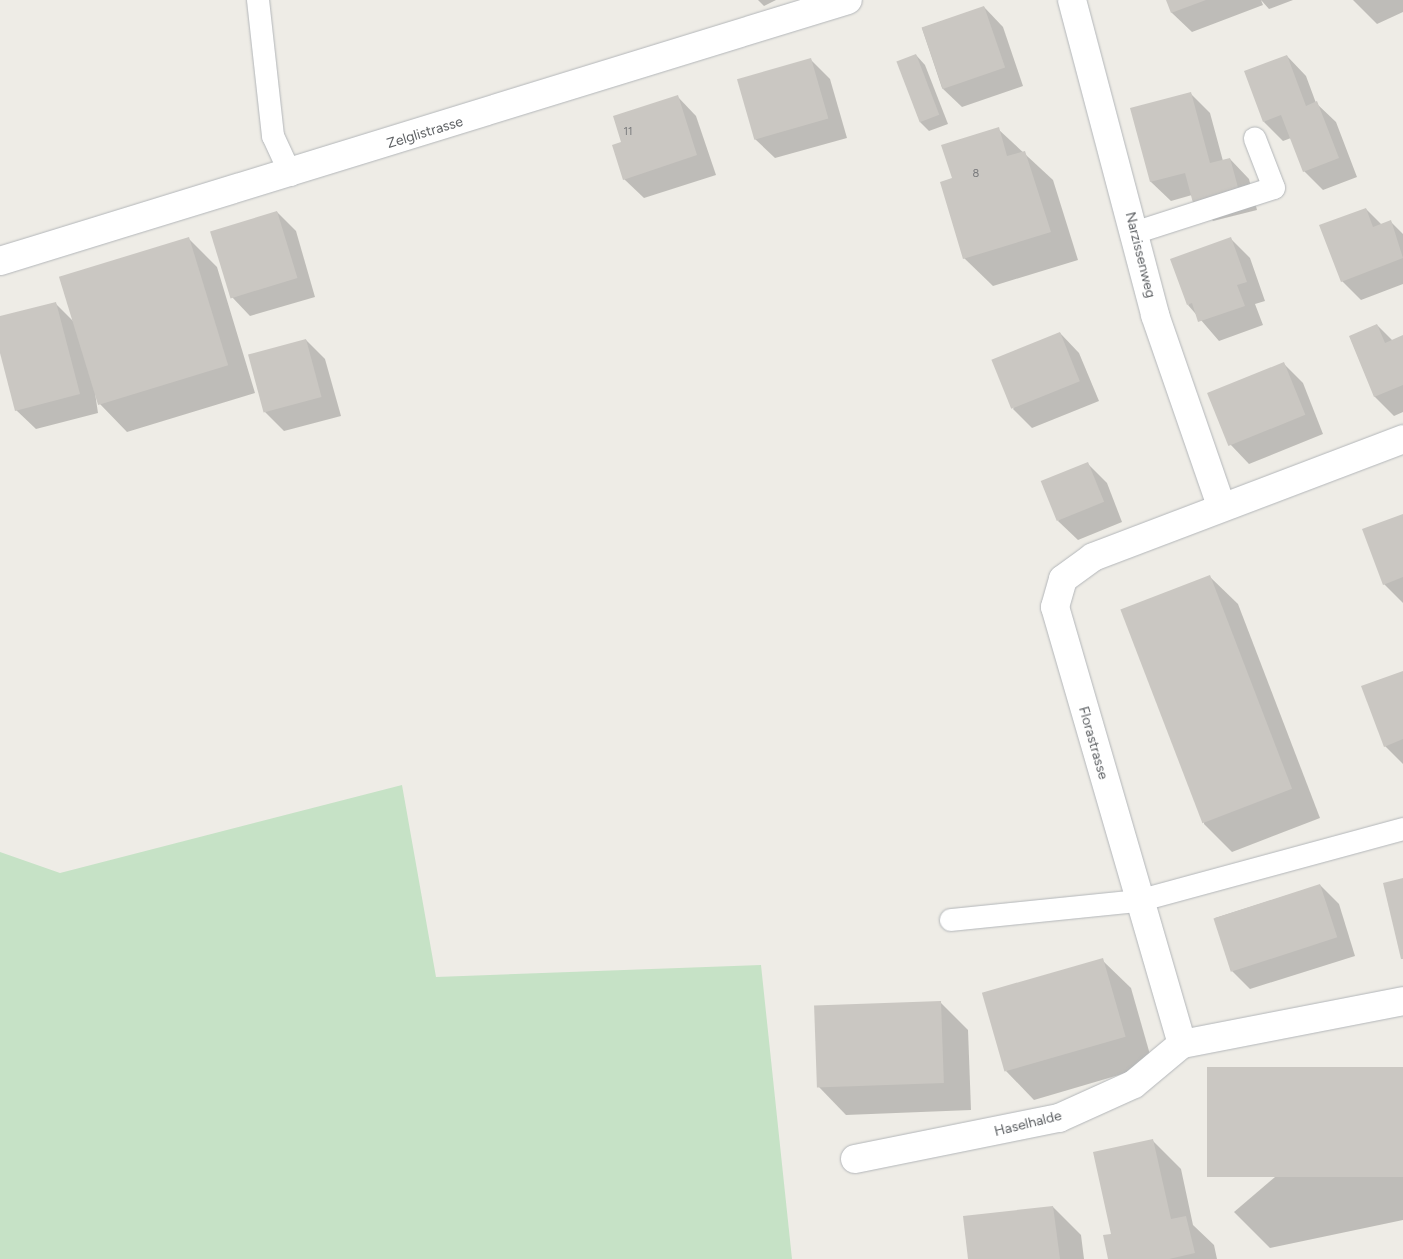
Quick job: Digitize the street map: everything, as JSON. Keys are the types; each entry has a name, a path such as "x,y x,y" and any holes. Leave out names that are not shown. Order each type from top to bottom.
{"street":[{"name":"Zelglistrasse","path":"0,261 291,175 848,0"},
{"name":"Narzissenweg","path":"1072,0 1173,374 1221,506"},
{"name":"Florastrasse","path":"1182,1044 1138,901 1055,608 1063,579 1093,557 1221,506 1403,439"},
{"path":"1182,1044 1403,1001"},
{"name":"Haselhalde","path":"855,1159 1059,1118 1134,1084 1182,1044"}],"lane":[{"path":"258,0 274,136 291,175"},
{"path":"1134,233 1274,188 1255,139"},
{"path":"951,920 1138,901 1403,829"}],"green space":[{"path":"402,785 436,977 761,965 792,1259 0,1259 0,852 60,873"}],"building":[{"path":"1166,0 1206,0 1171,13"},
{"path":"984,6 1005,67 943,89 922,27"},
{"path":"916,54 939,115 920,122 896,62"},
{"path":"1287,55 1306,106 1317,101 1339,158 1303,172 1281,115 1263,122 1244,71"},
{"path":"811,58 828,119 754,140 737,79"},
{"path":"1191,92 1210,163 1230,158 1239,191 1193,203 1185,173 1150,182 1130,108"},
{"path":"678,95 697,155 623,180 612,145 621,142 613,116"},
{"path":"999,127 1007,156 1025,151 1051,232 963,259 940,182 952,178 941,145"},
{"path":"1366,208 1373,227 1391,220 1403,258 1341,282 1319,225"},
{"path":"277,211 297,278 231,298 210,231"},
{"path":"189,237 228,365 98,405 59,277"},
{"path":"1231,237 1247,282 1237,285 1245,306 1198,322 1192,303 1187,305 1170,259"},
{"path":"56,302 80,394 15,411 0,353 0,316"},
{"path":"1377,324 1385,343 1403,335 1403,385 1374,397 1349,336"},
{"path":"1060,332 1080,381 1011,409 991,360"},
{"path":"306,339 322,397 264,412 248,355"},
{"path":"1284,362 1305,415 1228,446 1207,393"},
{"path":"1088,462 1104,502 1057,521 1041,481"},
{"path":"1403,514 1403,577 1383,585 1362,529"},
{"path":"1210,575 1292,789 1202,823 1120,609"},
{"path":"1403,671 1403,739 1384,747 1361,686"},
{"path":"1403,878 1403,959 1401,959 1383,883"},
{"path":"1320,884 1337,937 1231,972 1213,919"},
{"path":"1103,958 1126,1037 1004,1072 982,993"},
{"path":"941,1001 944,1083 817,1087 814,1005"},
{"path":"1207,1067 1403,1067 1403,1177 1207,1177"},
{"path":"1153,1139 1171,1219 1186,1216 1195,1253 1169,1259 1108,1259 1103,1235 1111,1234 1093,1152"},
{"path":"1053,1206 1060,1259 968,1259 963,1216"}]}
